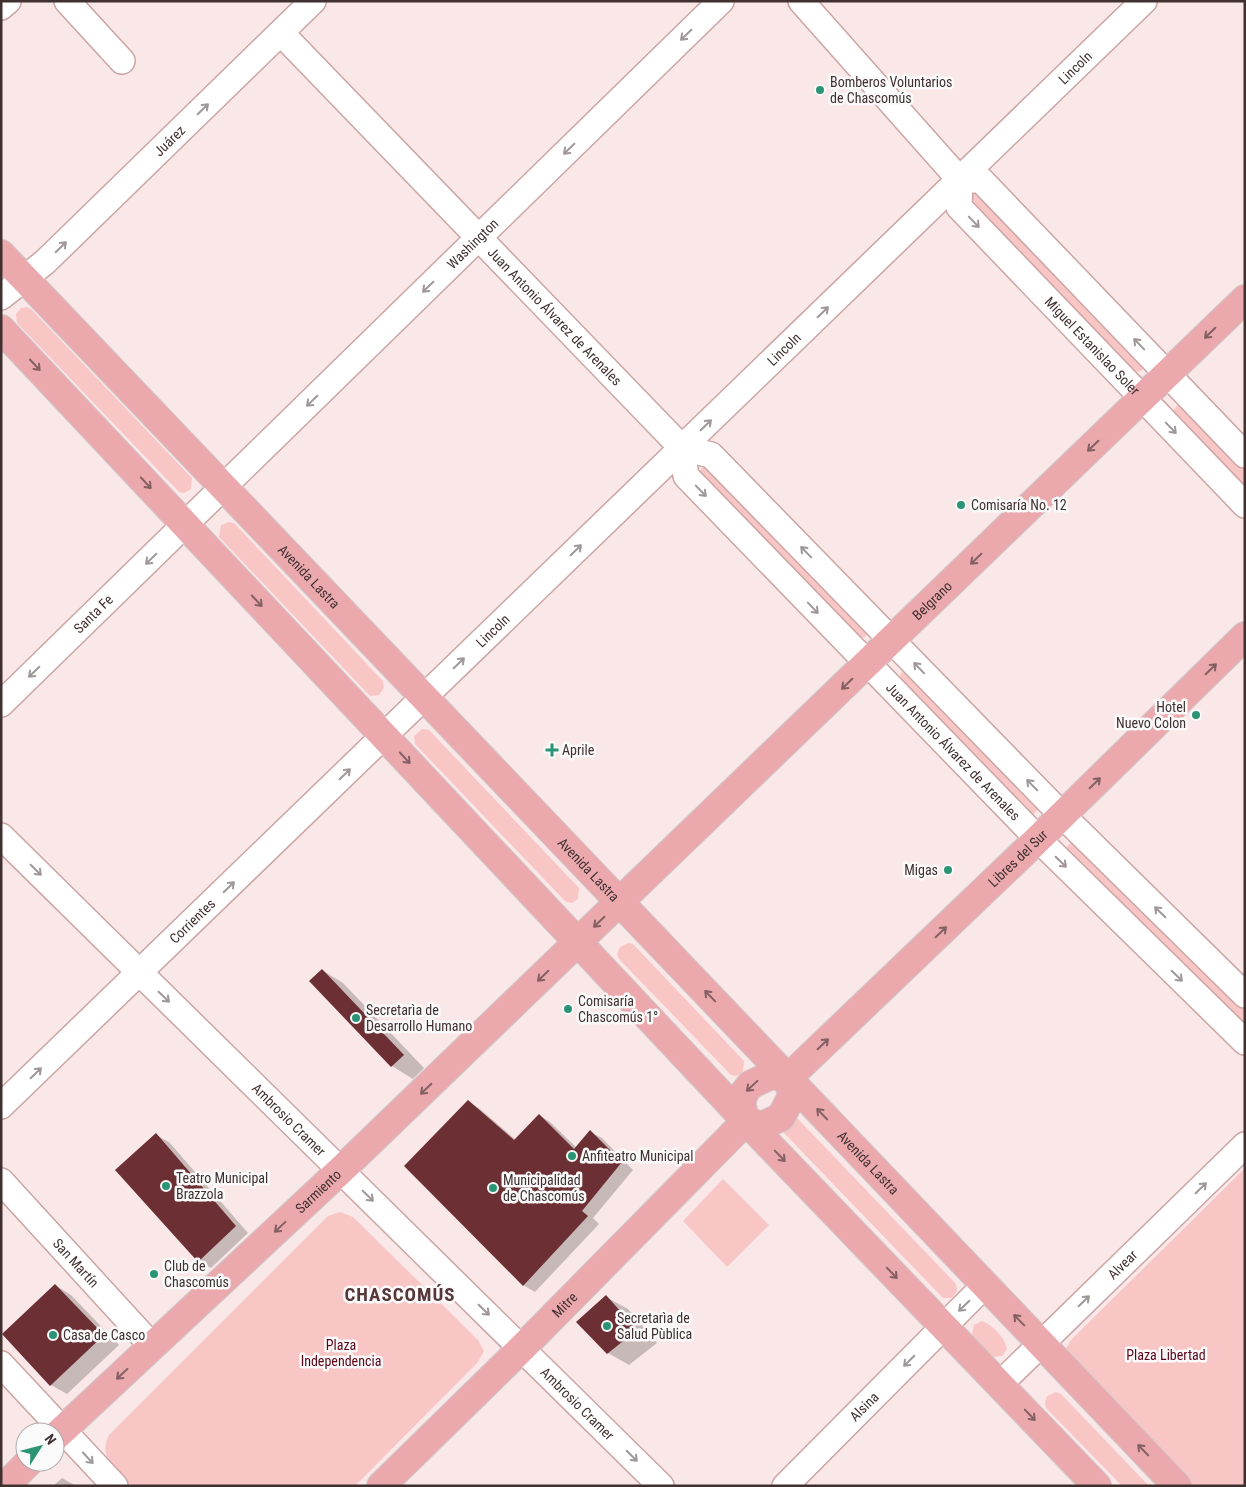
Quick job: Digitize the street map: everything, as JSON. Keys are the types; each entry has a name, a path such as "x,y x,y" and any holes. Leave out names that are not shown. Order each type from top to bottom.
{"main road":[{"name":"Avenida Lastra","path":"1,254 1177,1486"},
{"name":"Belgrano","path":"620,902 1245,299"},
{"path":"1,329 746,1121 1097,1486"},
{"name":"Libres del Sur","path":"788,1078 1038,839 1245,636"},
{"name":"Sarmiento","path":"65,1427 341,1170 620,902"},
{"path":"771,1075 788,1078 792,1096 781,1117 762,1126 746,1121 741,1104 744,1093 750,1085 771,1075"},
{"name":"Mitre","path":"381,1486 523,1348 746,1121"},
{"path":"5,1486 19,1472"}],"street":[{"path":"1,7 8,1"},
{"path":"67,1 122,61"},
{"name":"Juárez","path":"1,297 45,262 313,1"},
{"name":"Washington","path":"185,525 720,1"},
{"path":"800,1 960,180 981,180 1245,455"},
{"name":"Lincoln","path":"384,736 1144,1"},
{"name":"Juan Antonio Álvarez de Arenales","path":"281,33 682,448 686,476 1038,839 1245,1042"},
{"name":"Miguel Estanislao Soler","path":"960,180 959,207 1245,505"},
{"path":"682,448 711,455 1062,815 1245,995"},
{"name":"Santa Fe","path":"1,704 185,525"},
{"name":"Corrientes","path":"1,1106 384,736"},
{"name":"Ambrosio Cramer","path":"1,836 661,1486"},
{"name":"Alvear","path":"1000,1384 1245,1145"},
{"name":"San Martín","path":"1,1181 152,1346"},
{"name":"Alsina","path":"785,1486 986,1285"},
{"path":"1,1364 50,1422"},
{"path":"65,1439 114,1486"}],"green space":[{"path":"975,192 1144,367 1141,371 1132,372 971,203 970,196"},
{"path":"21,308 31,309 192,478 191,489 184,493 179,492 17,323 16,314"},
{"path":"1179,404 1186,406 1245,468 1245,489 1175,416 1174,409"},
{"path":"705,465 868,633 865,637 857,638 699,474"},
{"path":"229,522 234,523 383,681 384,688 379,695 370,696 219,537 221,525"},
{"path":"907,671 1037,805 1038,809 1032,816 899,680 901,673"},
{"path":"422,729 429,730 579,888 578,899 572,903 566,902 415,744 414,736"},
{"path":"1073,843 1078,845 1245,1010 1245,1030 1065,852 1068,845"},
{"path":"628,943 633,944 744,1061 743,1072 736,1076 731,1075 619,959 617,954 620,947"},
{"path":"793,1117 798,1119 956,1284 957,1291 952,1298 943,1298 784,1133 782,1128"},
{"name":"Plaza Libertad","path":"1245,1168 1245,1486 1183,1486 1065,1350 1071,1340"},
{"path":"723,1179 769,1225 727,1267 683,1221"},
{"name":"Plaza Independencia","path":"340,1212 353,1217 478,1340 484,1351 478,1362 355,1486 132,1486 115,1469 107,1457 105,1450 109,1435 328,1216"},
{"path":"982,1321 994,1329 1004,1341 1007,1349 1002,1356 993,1357 973,1337 974,1325"},
{"path":"1056,1392 1061,1394 1149,1486 1122,1486 1046,1408 1047,1396"}],"building":[{"name":"Secretarìa de Desarrollo Humano","path":"322,969 404,1055 391,1067 309,981"},
{"name":"Municipalidad de Chascomús","path":"468,1100 514,1140 539,1114 574,1149 590,1130 622,1162 582,1211 588,1216 523,1286 404,1166"},
{"name":"Teatro Municipal Brazzola","path":"156,1133 236,1226 198,1262 115,1170"},
{"name":"Casa de Casco","path":"55,1284 104,1335 50,1386 2,1334"},
{"name":"Secretarìa de Salud Pùblica","path":"606,1295 637,1330 607,1354 576,1322"}],"place":[{"name":"Bomberos Voluntarios de Chascomús","path":"820,90"},
{"name":"Comisaría No. 12","path":"961,505"},
{"name":"Hotel Nuevo Colon","path":"1196,715"},
{"name":"Aprile","path":"552,750"},
{"name":"Migas","path":"948,870"},
{"name":"Comisaría Chascomús 1°","path":"568,1009"},
{"name":"Secretarìa de Desarrollo Humano","path":"356,1018"},
{"name":"Anfiteatro Municipal","path":"572,1156"},
{"name":"Teatro Municipal Brazzola","path":"166,1186"},
{"name":"Municipalidad de Chascomús","path":"493,1188"},
{"name":"Club de Chascomús","path":"154,1274"},
{"name":"Secretarìa de Salud Pùblica","path":"607,1326"},
{"name":"Casa de Casco","path":"53,1335"}],"district":[{"name":"CHASCOMÚS","path":"400,1294"}]}
